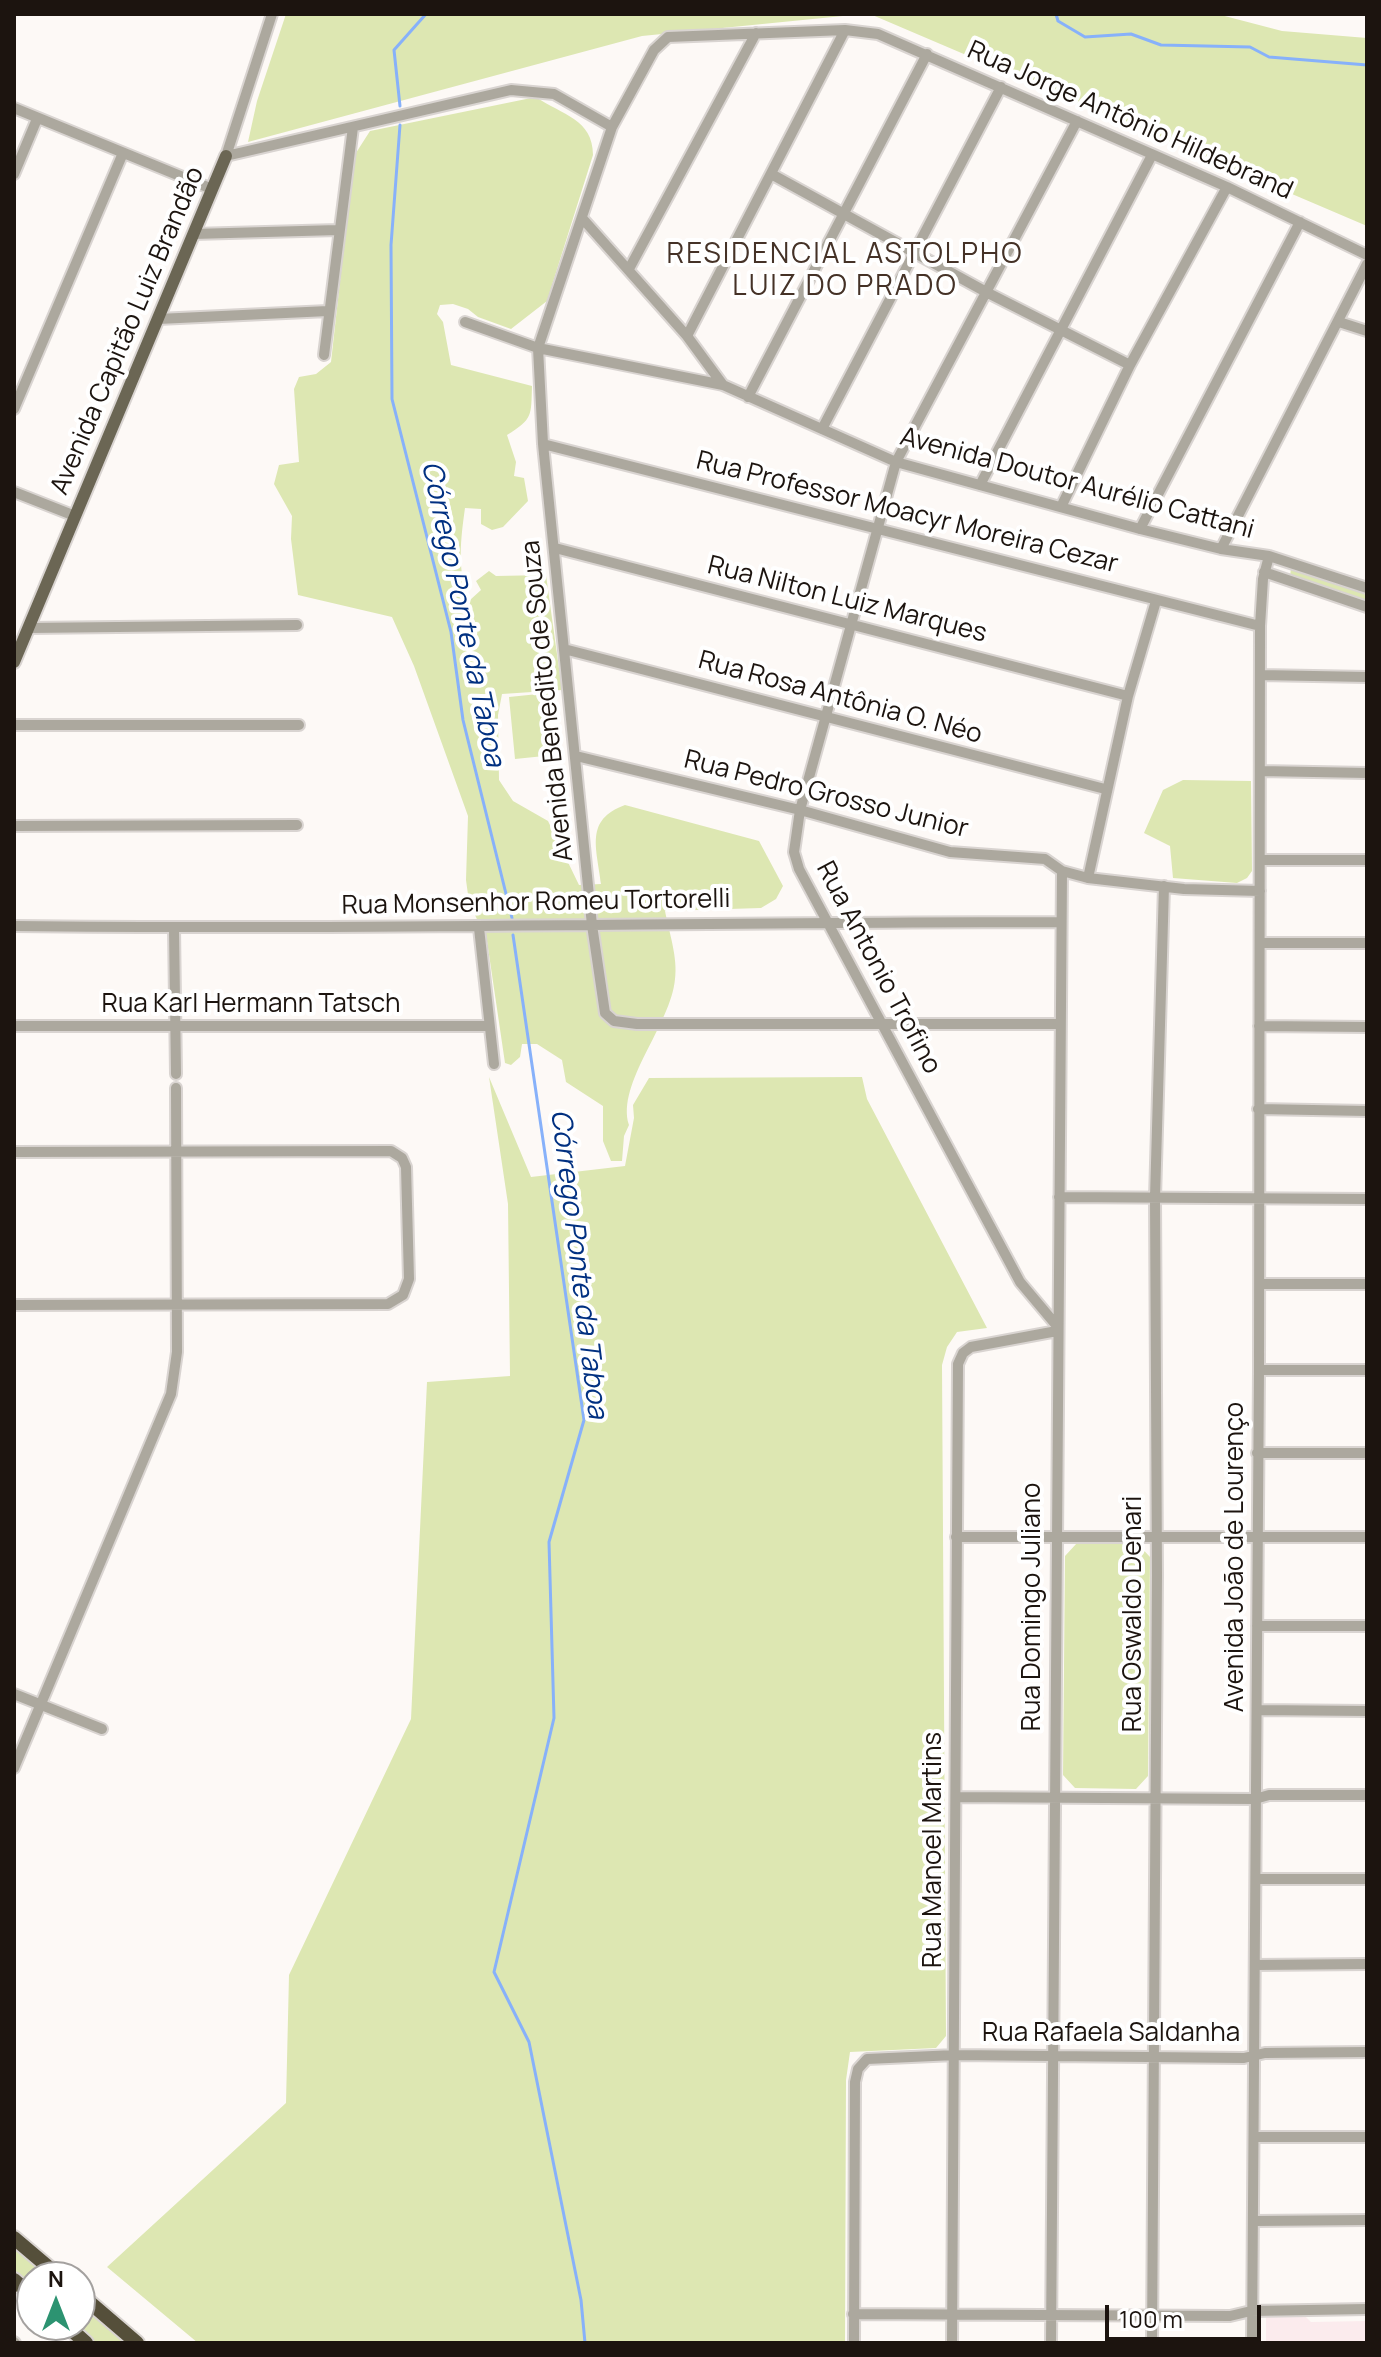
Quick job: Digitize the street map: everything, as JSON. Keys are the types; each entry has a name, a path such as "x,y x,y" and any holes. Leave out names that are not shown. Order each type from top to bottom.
{"highway":[{"path":"14,2238 41,2261"},
{"path":"96,2308 137,2343"}],"main road":[{"name":"Avenida Capitão Luiz Brandão","path":"14,662 226,156"}],"street":[{"name":"Avenida Capitão Luiz Brandão","path":"226,156 272,14"},
{"path":"687,336 773,175 845,30"},
{"name":"Rua Jorge Antônio Hildebrand","path":"612,127 654,50 668,37 845,30 878,34 1227,187 1367,255"},
{"path":"629,269 756,33"},
{"path":"748,397 927,54"},
{"path":"822,429 1001,87"},
{"path":"226,156 511,90 554,94 612,127 538,348"},
{"path":"14,108 212,189"},
{"path":"14,174 37,119"},
{"name":"Rua Antonio Trofino","path":"1057,1328 1020,1282 797,863 794,852 800,810 896,462 1077,121"},
{"path":"324,355 353,127"},
{"path":"14,409 123,153"},
{"path":"980,485 1152,155"},
{"path":"773,175 988,293 1130,365"},
{"path":"1061,507 1130,365 1227,187"},
{"name":"Avenida Doutor Aurélio Cattani","path":"582,218 687,336 723,385 748,397 896,462 1140,529 1221,549 1269,556 1367,588"},
{"path":"1140,529 1300,222"},
{"path":"193,234 338,230"},
{"path":"1221,549 1367,264"},
{"path":"158,319 328,311"},
{"path":"465,322 538,348 723,385"},
{"path":"1339,322 1367,331"},
{"name":"Avenida Benedito de Souza","path":"538,348 543,444 592,925 605,1013 614,1021 637,1024 884,1023"},
{"name":"Rua Professor Moacyr Moreira Cezar","path":"543,444 876,526 1260,626"},
{"path":"14,492 75,516"},
{"name":"Rua Nilton Luiz Marques","path":"555,548 1128,696"},
{"name":"Avenida Doutor Aurélio Cattani","path":"1269,556 1264,572 1367,607"},
{"name":"Avenida João de Lourenço","path":"1252,2343 1260,1284 1260,626 1264,572"},
{"path":"1088,878 1105,789 1156,601"},
{"path":"28,628 297,625"},
{"name":"Rua Rosa Antônia O. Néo","path":"564,649 1105,789"},
{"path":"1260,675 1367,677"},
{"path":"14,725 299,725"},
{"name":"Rua Pedro Grosso Junior","path":"576,756 800,810 950,852 1045,859 1062,871 1088,878 1260,891"},
{"path":"1260,771 1367,773"},
{"path":"14,826 297,825"},
{"path":"1260,860 1367,860"},
{"name":"Rua Domingo Juliano","path":"1051,2343 1062,871"},
{"name":"Rua Oswaldo Denari","path":"1152,2343 1157,1537 1155,1198 1164,886"},
{"name":"Rua Monsenhor Romeu Tortorelli","path":"14,926 479,928 830,921 1060,922"},
{"path":"174,928 176,1074"},
{"path":"479,928 494,1064"},
{"path":"1261,943 1367,943"},
{"path":"884,1023 1060,1024"},
{"name":"Rua Karl Hermann Tatsch","path":"14,1026 488,1026"},
{"path":"1259,1026 1367,1027"},
{"path":"14,1768 167,1409 176,1365 176,1088"},
{"path":"1258,1109 1367,1111"},
{"path":"14,1152 395,1153 406,1167 409,1279 403,1295 388,1304 14,1305"},
{"path":"1059,1197 1367,1199"},
{"path":"1260,1284 1367,1284"},
{"name":"Rua Manoel Martins","path":"952,2343 956,1537 960,1357 971,1347 1057,1328"},
{"path":"1259,1370 1367,1370"},
{"path":"1257,1453 1367,1453"},
{"path":"956,1537 1367,1537"},
{"path":"1257,1626 1367,1626"},
{"path":"14,1694 102,1729"},
{"path":"1257,1710 1367,1711"},
{"path":"956,1797 1255,1799 1269,1795 1367,1795"},
{"path":"1256,1879 1367,1879"},
{"path":"1255,1965 1367,1964"},
{"name":"Rua Rafaela Saldanha","path":"853,2314 858,2069 867,2059 955,2055 1154,2057 1367,2052"},
{"path":"1255,2137 1367,2137"},
{"path":"1255,2221 1367,2220"},
{"path":"854,2343 853,2314 1239,2316 1251,2311 1367,2309"}],"shaded area":[{"path":"1266,2316 1305,2316 1311,2322 1367,2321 1367,2343 1266,2343"}],"green space":[{"path":"286,14 863,14 642,36 248,142 257,101"},
{"path":"870,14 1217,14 1282,31 1367,38 1367,226"},
{"path":"536,97 582,126 592,143 593,155 547,301 511,329 453,304 440,305 437,314 443,322 451,365 532,386 529,416 507,435 516,462 514,476 524,478 528,501 503,527 492,530 481,524 481,509 465,508 462,531 461,567 470,600 481,590 476,581 489,571 496,576 546,575 562,690 502,694 498,715 499,780 513,801 548,821 579,885 601,884 596,847 598,827 612,811 625,805 759,841 783,886 776,899 761,908 665,911 674,954 675,979 664,1015 630,1091 627,1109 629,1125 624,1136 622,1161 611,1161 603,1141 603,1106 566,1082 562,1060 537,1044 522,1044 520,1057 511,1065 505,1063 487,941 469,902 466,880 468,816 414,666 392,617 298,595 291,539 292,516 274,484 279,465 299,462 294,389 299,377 316,374 331,362 354,156 370,131"},
{"path":"1291,568 1367,594 1367,604 1290,577"},
{"path":"548,693 554,755 515,759 509,697"},
{"path":"1183,780 1251,781 1252,871 1247,878 1237,883 1173,878 1170,846 1144,833 1163,790"},
{"path":"489,1077 531,1177 625,1166 634,1118 633,1105 649,1078 862,1077 867,1099 987,1328 957,1332 947,1347 942,1365 946,2036 936,2048 850,2052 846,2080 845,2343 198,2343 107,2267 286,2103 289,1975 411,1719 427,1382 510,1376 508,1204"},
{"path":"1077,1543 1137,1543 1150,1557 1148,1776 1136,1789 1075,1788 1063,1775 1065,1556"},
{"path":"14,2244 34,2261 16,2261 16,2273"},
{"path":"96,2317 127,2343 93,2341 96,2341"}],"waterway":[{"name":"Córrego Ponte da Taboa","path":"400,106 394,50 426,14"},
{"path":"1056,14 1058,21 1085,37 1131,34 1161,45 1250,47 1269,57 1367,65"},
{"name":"Córrego Ponte da Taboa","path":"400,125 391,245 392,399 451,632 463,720 512,918"},
{"name":"Córrego Ponte da Taboa","path":"513,935 584,1420 549,1542 554,1718 494,1972 529,2042 581,2300 585,2343"}],"district":[{"name":"RESIDENCIAL ASTOLPHO LUIZ DO PRADO","path":"845,271"}]}
